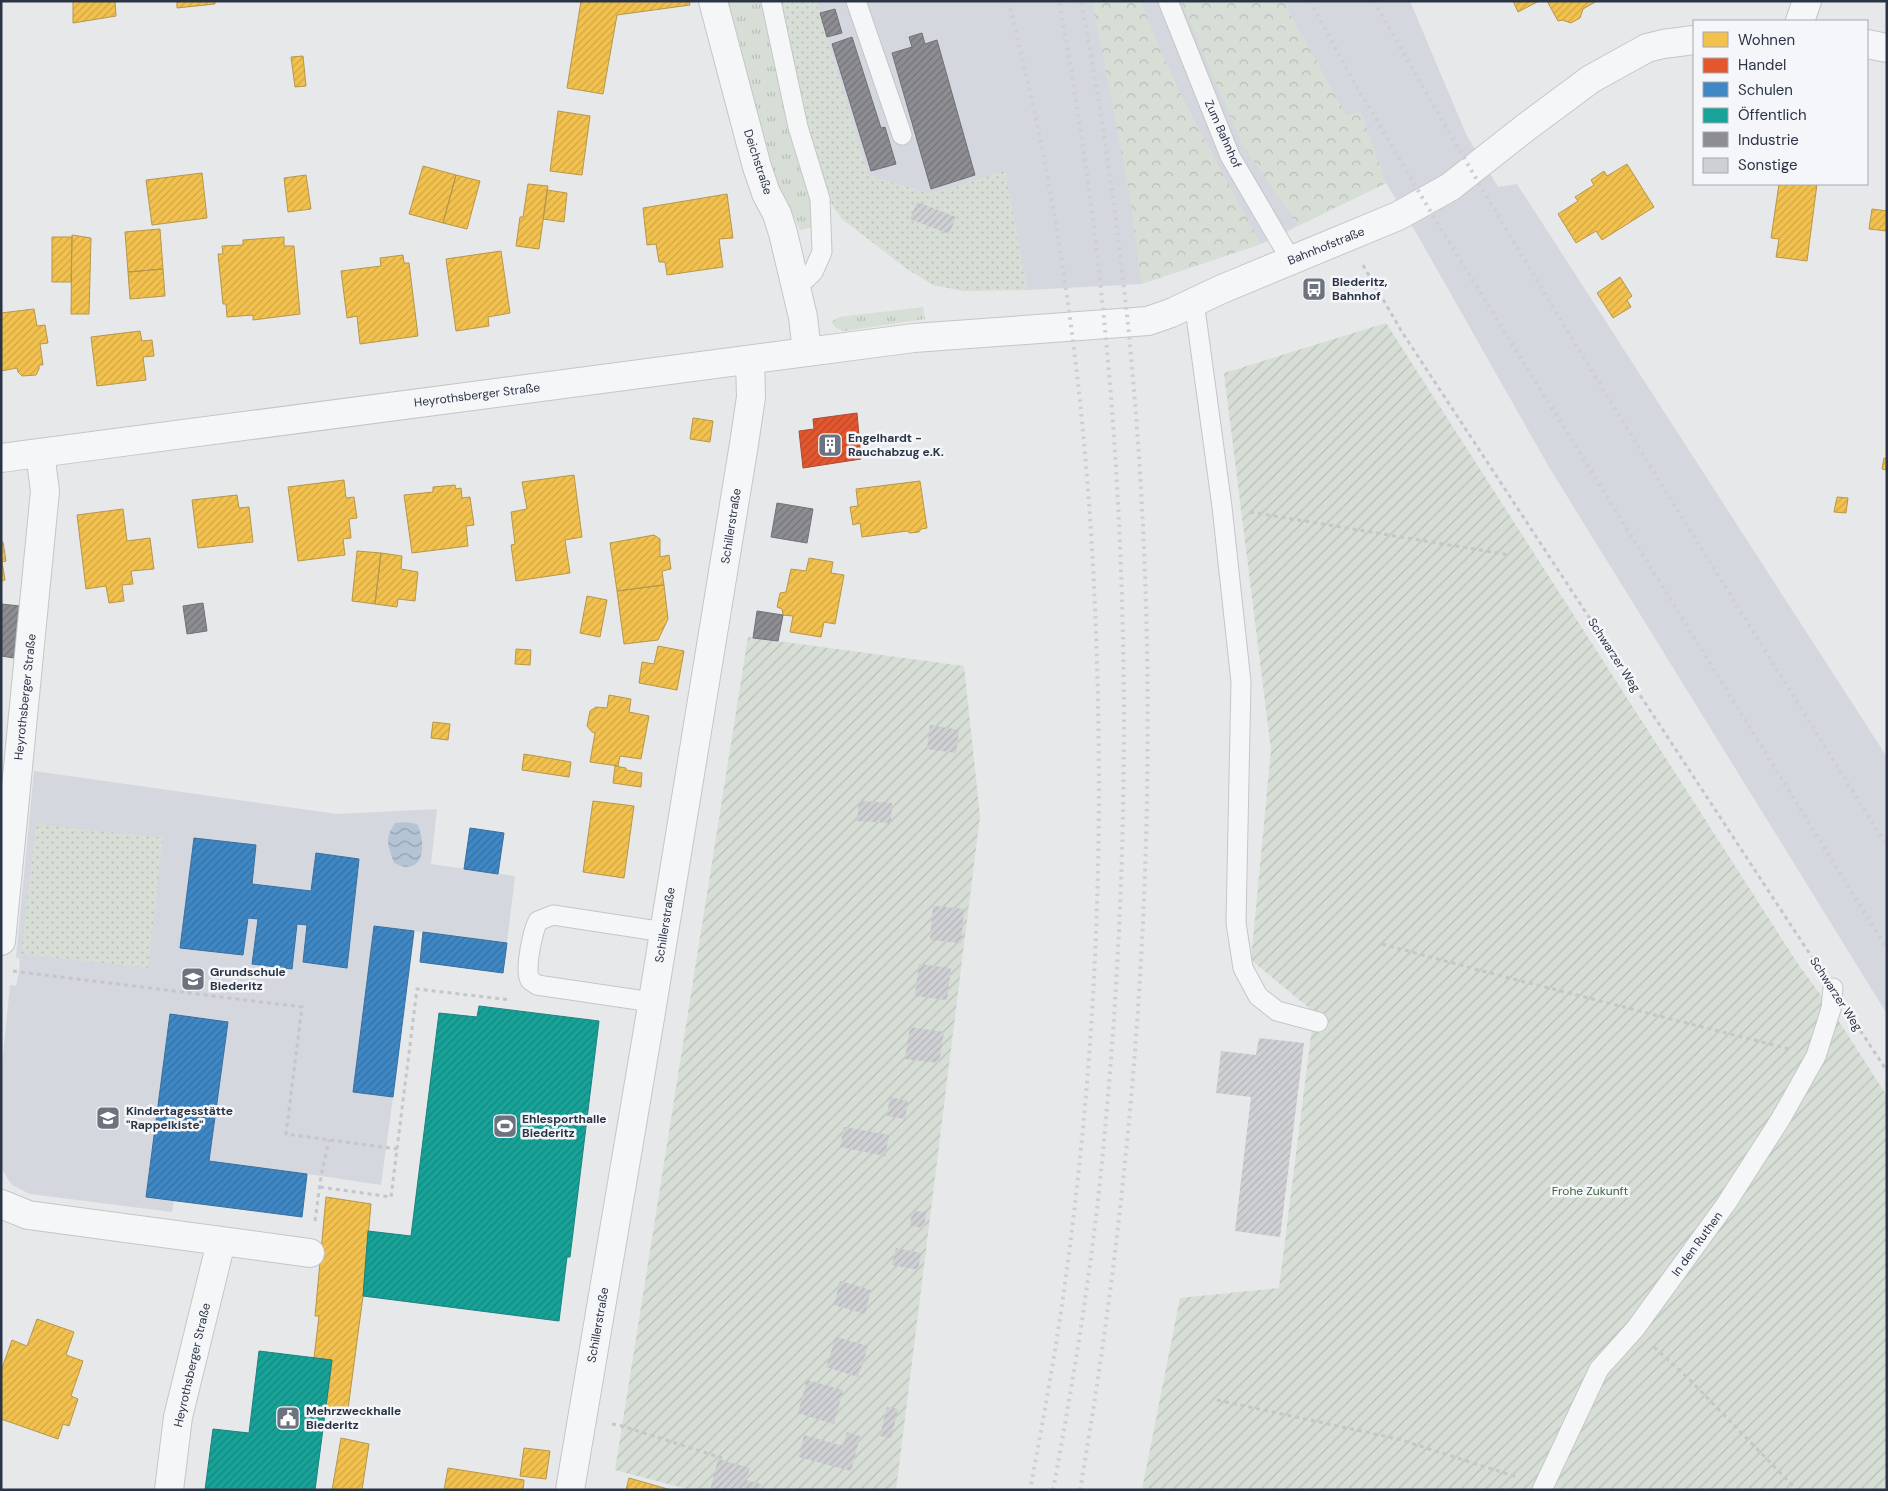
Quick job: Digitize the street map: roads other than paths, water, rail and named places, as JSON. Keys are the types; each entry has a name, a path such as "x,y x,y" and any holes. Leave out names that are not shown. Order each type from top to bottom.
{"street":[{"name":"Deichstraße","path":"713,1 757,167 766,193 777,214 797,287 807,352"},
{"path":"1800,20 1806,1"},
{"name":"Bahnhofstraße","path":"914,338 1148,321 1171,313 1194,301 1398,216 1450,187 1591,79 1647,48 1693,40"},
{"path":"1868,44 1887,48"},
{"name":"Heyrothsberger Straße","path":"1,458 914,338"},
{"name":"Schillerstraße","path":"570,1490 749,413 752,378 750,360"},
{"name":"Heyrothsberger Straße","path":"1,941 45,491 40,453"},
{"path":"1,1204 28,1215 310,1253"},
{"name":"Heyrothsberger Straße","path":"169,1490 178,1417 221,1242"}],"lane":[{"path":"771,1 798,127 820,199 822,252 813,272 797,287"},
{"path":"856,1 902,135"},
{"name":"Zum Bahnhof","path":"1168,1 1230,156 1291,260"},
{"path":"1194,301 1222,507 1241,682 1236,923 1243,968 1258,996 1277,1011 1318,1022"},
{"path":"652,1002 537,985 530,979 528,972 532,934 538,921 553,915 664,932"},
{"name":"In den Ruthen","path":"1543,1488 1599,1369 1635,1329 1726,1204 1780,1120 1816,1056 1831,1009 1832,988"}],"water":[{"path":"395,823 417,824 421,836 422,850 418,862 413,866 406,867 394,863 388,838"}],"railway":[{"path":"1008,1 1045,165 1060,247 1072,330 1089,497 1099,737 1098,880 1086,1094 1063,1300 1030,1490"},
{"path":"1053,1490 1078,1345 1098,1200 1112,1050 1120,900 1124,750 1122,599 1115,449 1102,299 1083,149 1059,1"},
{"path":"1080,1490 1108,1305 1129,1119 1142,932 1148,746 1144,559 1132,372 1111,186 1081,1"},
{"path":"1310,1 1354,82 1438,224 1887,949"},
{"path":"1374,1 1561,321 1887,846"}],"place":[{"name":"Biederitz, Bahnhof","path":"1314,289"},
{"name":"Engelhardt - Rauchabzug e.K.","path":"830,445"},
{"name":"Grundschule Biederitz","path":"193,979"},
{"name":"Kindertagesstätte \"Rappelkiste\"","path":"108,1118"},
{"name":"Ehlesporthalle Biederitz","path":"505,1126"},
{"name":"Mehrzweckhalle Biederitz","path":"288,1418"}],"park label":[{"name":"Frohe Zukunft","path":"1590,1191"}]}
